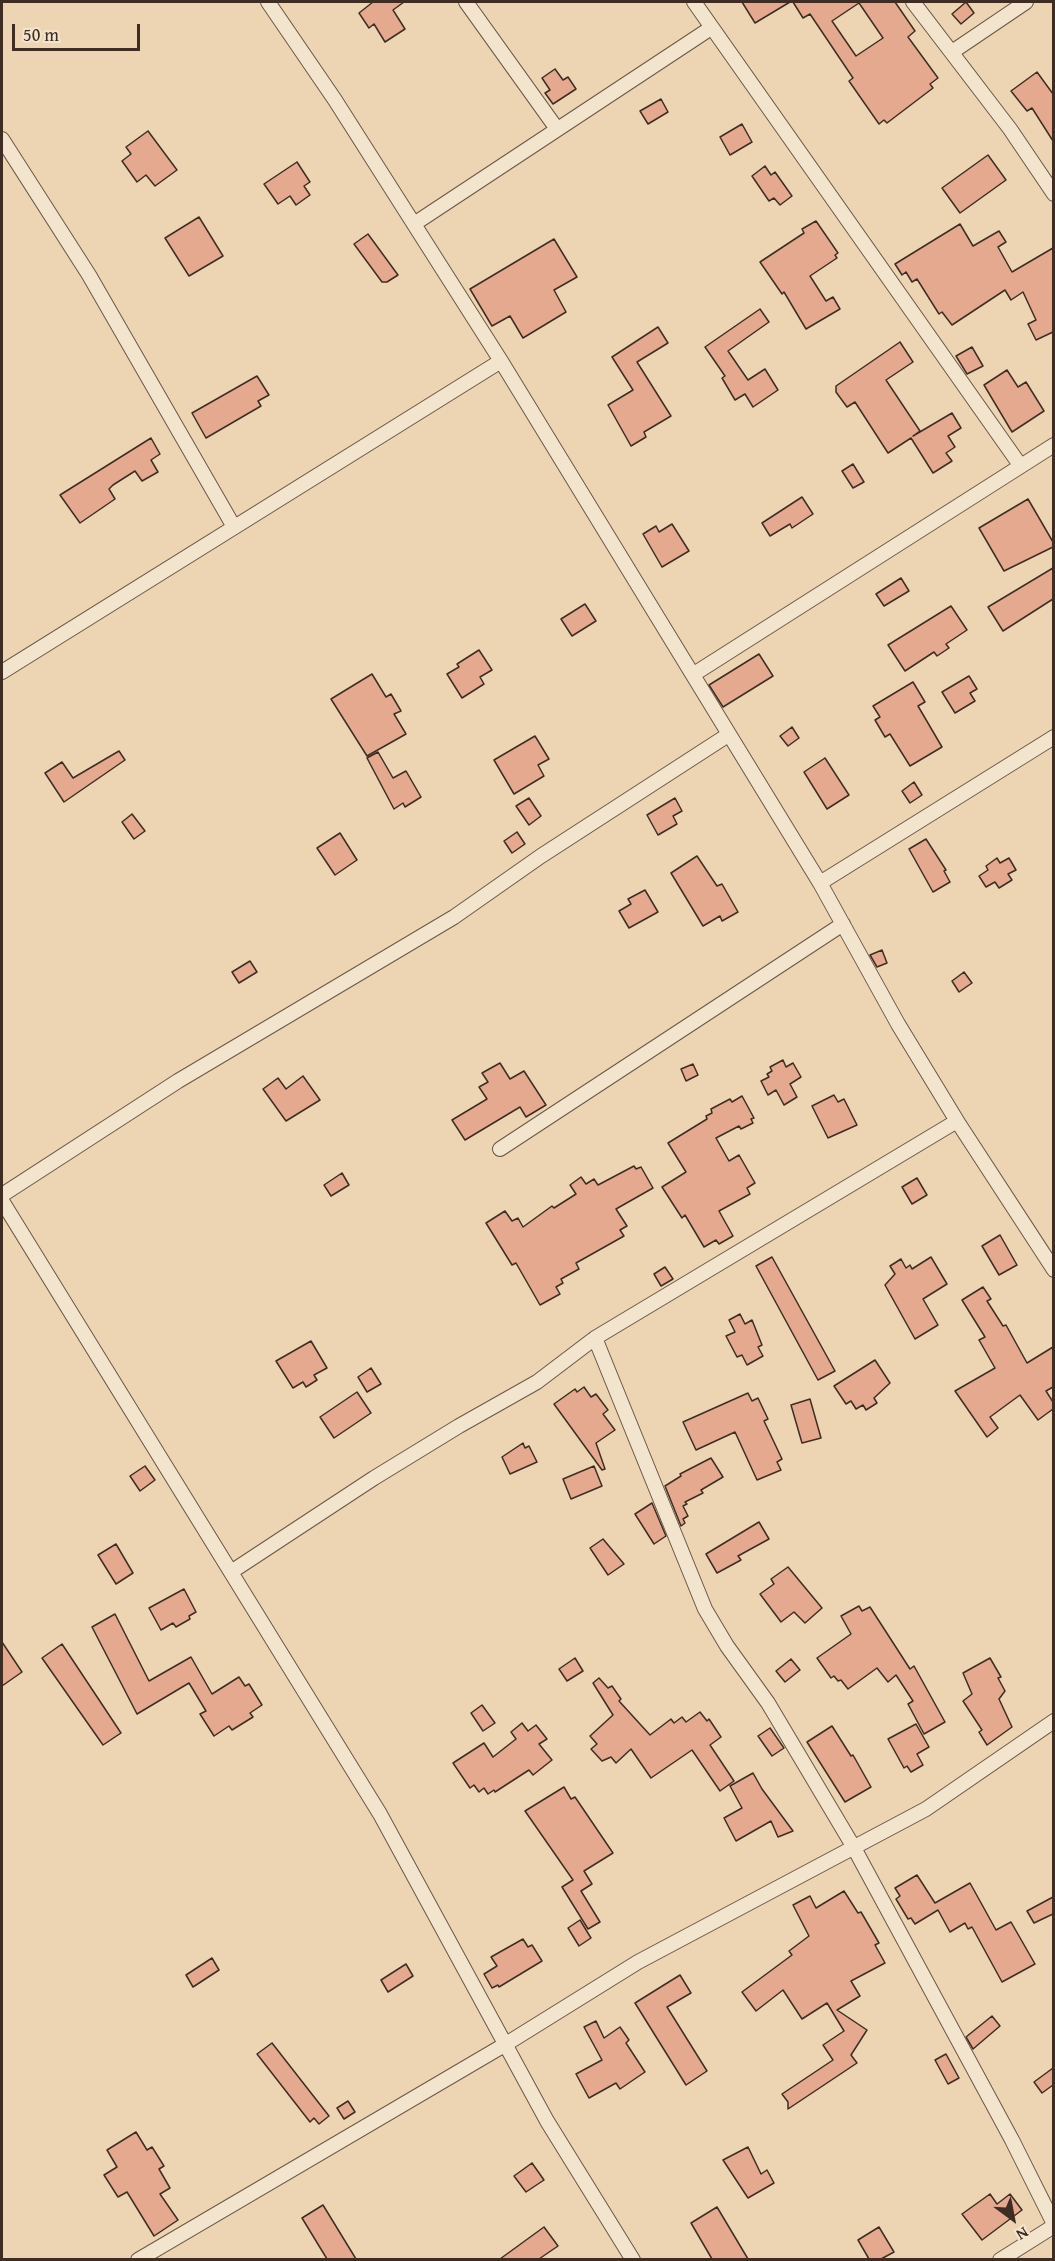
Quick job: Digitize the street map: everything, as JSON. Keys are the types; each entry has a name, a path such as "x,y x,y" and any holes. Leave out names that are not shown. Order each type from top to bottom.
{"street":[{"path":"268,2 335,100 501,361 820,883 898,1024 1053,1270"},
{"path":"466,2 557,129"},
{"path":"694,2 1020,465"},
{"path":"914,2 1010,129 1053,194"},
{"path":"952,52 1026,2"},
{"path":"414,224 711,28"},
{"path":"2,140 89,275 234,527"},
{"path":"2,672 501,361"},
{"path":"694,674 1053,445"},
{"path":"2,1195 178,1081 454,917 541,856 728,735"},
{"path":"820,883 1053,737"},
{"path":"500,1149 843,924"},
{"path":"231,1572 374,1478 537,1382 595,1338 957,1121"},
{"path":"2,1201 380,1814 588,2191 633,2259"},
{"path":"595,1338 705,1609 727,1646 768,1703 853,1846 1012,2140 1053,2225 1000,2259"},
{"path":"138,2259 506,2044 658,1950 926,1809 1053,1721"}],"building":[{"path":"373,2 404,2 393,10 405,29 385,42 374,24 369,28 359,13"},
{"path":"742,2 790,2 755,23"},
{"path":"793,2 895,2 915,31 908,37 938,78 930,84 933,88 887,123 884,120 879,124 849,81 853,78 810,14 803,18","holes":["859,3 883,38 856,56 832,21"]},
{"path":"966,2 974,13 961,24 952,14"},
{"path":"555,69 563,80 568,77 576,89 553,104 545,93 550,90 542,78"},
{"path":"1037,72 1053,94 1053,141 1032,108 1027,111 1011,91"},
{"path":"661,99 668,112 648,124 640,111"},
{"path":"742,124 752,142 730,155 720,137"},
{"path":"148,131 177,170 155,186 146,175 137,182 122,161 131,154 126,147"},
{"path":"988,155 1006,180 960,213 942,188"},
{"path":"297,162 310,182 304,186 310,195 296,205 290,196 278,204 264,184"},
{"path":"765,166 771,175 775,172 792,196 780,205 774,198 769,201 752,176"},
{"path":"199,217 223,256 189,276 165,238"},
{"path":"816,221 838,253 835,255 837,258 810,276 826,301 833,297 840,309 806,329 784,292 782,294 760,262 804,233 802,229"},
{"path":"960,224 973,246 999,231 1006,242 998,247 1012,272 1053,248 1053,332 1036,340 1028,324 1036,320 1023,292 1011,300 1005,290 952,325 942,312 939,314 917,279 912,282 906,272 902,275 895,264"},
{"path":"368,234 398,275 387,282 382,282 354,244"},
{"path":"554,239 577,277 554,290 566,312 523,338 510,316 492,326 470,289"},
{"path":"760,309 769,322 728,351 748,380 765,369 778,390 753,407 745,394 735,400 722,378 725,376 705,347"},
{"path":"658,327 668,343 637,362 671,416 644,432 646,437 631,446 608,405 633,390 612,357"},
{"path":"900,342 913,362 886,380 920,431 913,436 952,413 961,428 948,436 955,447 946,453 952,461 933,473 911,438 888,453 855,402 847,407 836,392 836,386"},
{"path":"972,347 983,366 967,374 956,356"},
{"path":"1007,370 1018,387 1026,382 1044,411 1012,432 984,385"},
{"path":"257,376 269,395 258,401 261,406 206,438 192,413"},
{"path":"151,438 160,454 151,460 158,472 142,481 135,471 113,485 109,489 115,499 80,523 60,495"},
{"path":"853,464 864,482 853,488 842,471"},
{"path":"802,497 813,514 792,528 790,524 770,536 762,523"},
{"path":"1028,499 1053,542 1053,547 1004,571 979,528"},
{"path":"672,524 689,551 662,567 643,534 656,526 659,532"},
{"path":"1053,568 1053,599 1003,631 988,607"},
{"path":"901,578 909,591 884,606 876,594"},
{"path":"585,604 596,621 572,636 561,619"},
{"path":"951,606 967,630 946,644 949,648 937,656 934,652 905,671 888,645"},
{"path":"479,650 492,670 480,677 484,684 462,698 447,674 459,667 457,664"},
{"path":"759,654 773,676 723,707 709,685"},
{"path":"372,674 386,697 391,694 401,711 394,714 406,734 367,756 331,699"},
{"path":"969,676 977,689 970,693 975,701 955,713 942,692"},
{"path":"913,682 925,702 918,706 942,747 910,766 890,734 885,737 875,720 880,717 873,706"},
{"path":"792,727 799,738 788,746 780,736"},
{"path":"535,736 549,759 538,765 544,776 514,794 494,760"},
{"path":"119,751 125,760 64,802 45,773 62,762 73,778"},
{"path":"378,752 393,778 406,771 421,797 405,807 403,803 394,809 367,758"},
{"path":"825,758 849,795 827,809 804,772"},
{"path":"914,782 922,795 910,803 902,791"},
{"path":"529,798 541,816 529,825 516,806"},
{"path":"675,798 682,811 673,816 677,824 658,835 647,815"},
{"path":"132,814 145,831 134,839 122,822"},
{"path":"517,832 525,844 512,853 504,841"},
{"path":"340,833 357,860 335,875 317,848"},
{"path":"926,839 946,870 944,871 950,882 933,892 909,849"},
{"path":"697,856 717,886 722,884 738,912 722,921 720,916 703,926 671,873"},
{"path":"997,858 1000,863 1009,858 1016,870 1008,874 1012,880 999,888 995,882 986,887 979,876 988,870 986,866"},
{"path":"645,890 658,912 629,928 619,911 631,904 628,899"},
{"path":"882,950 887,963 877,967 870,955"},
{"path":"250,961 257,972 239,983 232,972"},
{"path":"964,972 972,983 959,992 952,981"},
{"path":"783,1060 786,1067 793,1063 801,1077 790,1084 797,1097 784,1105 776,1090 768,1095 761,1081 769,1077 767,1074 772,1071 770,1067"},
{"path":"500,1063 510,1079 524,1071 546,1105 526,1117 520,1107 465,1140 452,1120 487,1099 479,1087 488,1082 482,1073"},
{"path":"693,1064 698,1075 686,1081 681,1069"},
{"path":"303,1076 320,1100 286,1121 263,1089 278,1078 286,1089"},
{"path":"834,1095 838,1102 844,1099 857,1125 828,1138 812,1106"},
{"path":"742,1096 754,1118 751,1119 753,1123 741,1129 739,1126 716,1138 729,1161 739,1155 755,1183 747,1188 750,1194 719,1211 733,1236 719,1244 716,1240 704,1247 685,1215 682,1218 662,1187 686,1172 668,1143 707,1119 706,1116 712,1113 711,1109 730,1099 732,1102"},
{"path":"634,1166 636,1169 641,1167 653,1188 616,1209 627,1226 620,1230 624,1236 576,1263 579,1269 561,1279 563,1283 556,1287 560,1294 540,1305 516,1263 512,1265 486,1223 505,1211 512,1221 518,1218 523,1227 552,1206 554,1208 576,1194 570,1185 581,1177 586,1184 594,1179 598,1185"},
{"path":"342,1173 349,1185 331,1196 324,1185"},
{"path":"917,1178 927,1195 912,1204 902,1187"},
{"path":"1000,1235 1017,1265 999,1275 982,1246"},
{"path":"772,1257 835,1371 818,1380 756,1266"},
{"path":"931,1257 947,1284 923,1299 938,1325 915,1339 885,1285 895,1274 890,1266 901,1259 906,1268 910,1265 912,1269"},
{"path":"665,1267 673,1279 661,1286 654,1274"},
{"path":"983,1287 991,1299 987,1301 1003,1326 1006,1325 1027,1363 1053,1347 1053,1387 1046,1391 1053,1402 1053,1409 1038,1420 1020,1395 990,1417 998,1428 987,1437 955,1391 995,1368 979,1340 985,1337 962,1300"},
{"path":"740,1314 745,1324 752,1320 762,1345 758,1347 763,1356 747,1365 742,1355 737,1357 726,1336 735,1332 729,1320"},
{"path":"311,1341 327,1368 314,1375 317,1380 306,1387 303,1382 293,1388 276,1361"},
{"path":"875,1360 890,1383 874,1398 877,1403 866,1410 863,1405 856,1409 851,1401 846,1404 834,1386"},
{"path":"371,1368 381,1384 367,1392 358,1377"},
{"path":"584,1387 591,1397 596,1394 608,1410 603,1414 615,1430 596,1443 605,1469 602,1470 554,1404 575,1389 577,1392"},
{"path":"357,1392 371,1413 334,1438 320,1417"},
{"path":"748,1393 752,1401 758,1398 768,1419 764,1421 782,1459 777,1462 781,1470 757,1480 735,1432 696,1450 683,1422"},
{"path":"810,1399 821,1438 802,1443 791,1405"},
{"path":"523,1443 525,1448 529,1446 537,1462 510,1474 502,1457"},
{"path":"711,1458 723,1477 701,1490 703,1493 685,1502 687,1504 683,1506 688,1516 683,1519 685,1523 681,1526 665,1486 681,1476 680,1474"},
{"path":"145,1466 155,1480 140,1491 130,1476"},
{"path":"594,1466 602,1486 571,1499 563,1479"},
{"path":"652,1503 666,1536 654,1544 635,1514"},
{"path":"759,1522 769,1539 738,1556 741,1560 717,1573 706,1554"},
{"path":"603,1539 624,1564 608,1575 590,1548"},
{"path":"116,1544 133,1573 116,1584 98,1555"},
{"path":"788,1567 822,1608 805,1623 794,1612 781,1622 760,1594 774,1584 771,1579"},
{"path":"184,1589 196,1612 189,1616 190,1619 176,1627 173,1623 161,1630 149,1608"},
{"path":"859,1606 862,1611 870,1607 910,1669 914,1666 945,1722 924,1734 908,1704 913,1701 896,1675 888,1682 877,1668 848,1689 841,1680 838,1681 834,1676 831,1678 817,1658 851,1634 841,1616"},
{"path":"115,1614 149,1681 191,1657 212,1694 239,1677 245,1686 249,1684 262,1705 250,1713 253,1717 232,1730 229,1726 214,1736 200,1714 206,1711 189,1683 137,1714 92,1627"},
{"path":"2,1642 22,1672 2,1686"},
{"path":"62,1644 121,1733 103,1745 42,1658"},
{"path":"575,1658 583,1671 567,1681 559,1669"},
{"path":"990,1658 1001,1677 998,1678 1005,1691 999,1699 1012,1727 987,1745 979,1732 982,1730 963,1701 972,1694 963,1673"},
{"path":"791,1659 800,1670 785,1682 776,1671"},
{"path":"599,1678 608,1688 612,1686 621,1699 619,1701 650,1735 671,1719 674,1723 682,1717 686,1722 700,1712 707,1721 709,1719 721,1737 710,1745 734,1781 720,1791 692,1750 651,1778 631,1749 616,1763 611,1757 602,1761 591,1749 597,1744 590,1736 613,1715 593,1683"},
{"path":"482,1705 495,1723 483,1731 471,1713"},
{"path":"522,1723 528,1731 536,1725 547,1739 539,1744 552,1760 533,1775 529,1770 495,1792 494,1790 488,1794 484,1788 479,1792 474,1785 470,1788 453,1763 484,1743 493,1757 516,1739 511,1732"},
{"path":"916,1724 929,1747 917,1754 923,1765 911,1772 907,1766 904,1768 888,1739"},
{"path":"832,1726 851,1756 853,1755 871,1787 845,1802 807,1742"},
{"path":"770,1728 784,1748 772,1756 758,1736"},
{"path":"753,1773 793,1831 778,1837 771,1821 736,1841 724,1818 742,1808 730,1786"},
{"path":"564,1787 571,1799 575,1797 613,1853 584,1871 592,1884 581,1891 600,1922 588,1929 562,1887 573,1880 525,1811"},
{"path":"917,1875 935,1903 970,1883 996,1930 1011,1922 1035,1964 1002,1982 972,1927 968,1929 965,1923 950,1932 938,1910 915,1924 911,1918 908,1919 896,1899 900,1896 895,1888"},
{"path":"844,1891 858,1913 861,1912 879,1943 875,1945 885,1963 851,1981 860,1996 837,2010 867,2030 851,2055 857,2063 788,2109 788,2102 782,2094 833,2060 823,2045 844,2031 827,2003 802,2019 783,1990 756,2011 742,1992 792,1955 789,1951 809,1936 793,1905 810,1896 816,1908"},
{"path":"1053,1897 1053,1914 1034,1923 1027,1911"},
{"path":"580,1920 591,1938 579,1946 568,1928"},
{"path":"523,1939 528,1947 532,1945 542,1961 499,1987 498,1985 492,1988 484,1974 497,1966 491,1957"},
{"path":"212,1958 219,1970 193,1987 186,1975"},
{"path":"406,1964 413,1976 388,1992 381,1980"},
{"path":"680,1975 691,1993 667,2007 707,2071 686,2085 635,2003"},
{"path":"992,2016 1000,2026 973,2049 966,2037"},
{"path":"596,2021 604,2038 620,2027 629,2040 626,2043 645,2072 620,2089 616,2083 589,2098 576,2074 602,2060 584,2027"},
{"path":"272,2043 329,2116 319,2124 314,2118 310,2122 257,2054"},
{"path":"946,2054 959,2078 948,2084 935,2060"},
{"path":"1053,2068 1053,2085 1042,2093 1034,2082"},
{"path":"348,2101 355,2112 344,2119 337,2108"},
{"path":"136,2132 147,2150 152,2147 164,2166 159,2169 170,2188 160,2194 178,2220 154,2236 127,2192 118,2197 104,2175 117,2167 107,2150"},
{"path":"748,2147 761,2174 767,2170 774,2183 748,2198 723,2160"},
{"path":"532,2163 544,2180 526,2192 514,2176"},
{"path":"990,2194 997,2204 1010,2194 1022,2210 982,2240 962,2214"},
{"path":"323,2205 356,2259 327,2259 302,2218"},
{"path":"717,2207 748,2259 712,2259 691,2223"},
{"path":"544,2227 558,2246 539,2259 500,2259"},
{"path":"879,2227 894,2252 881,2259 869,2259 858,2240"}]}
